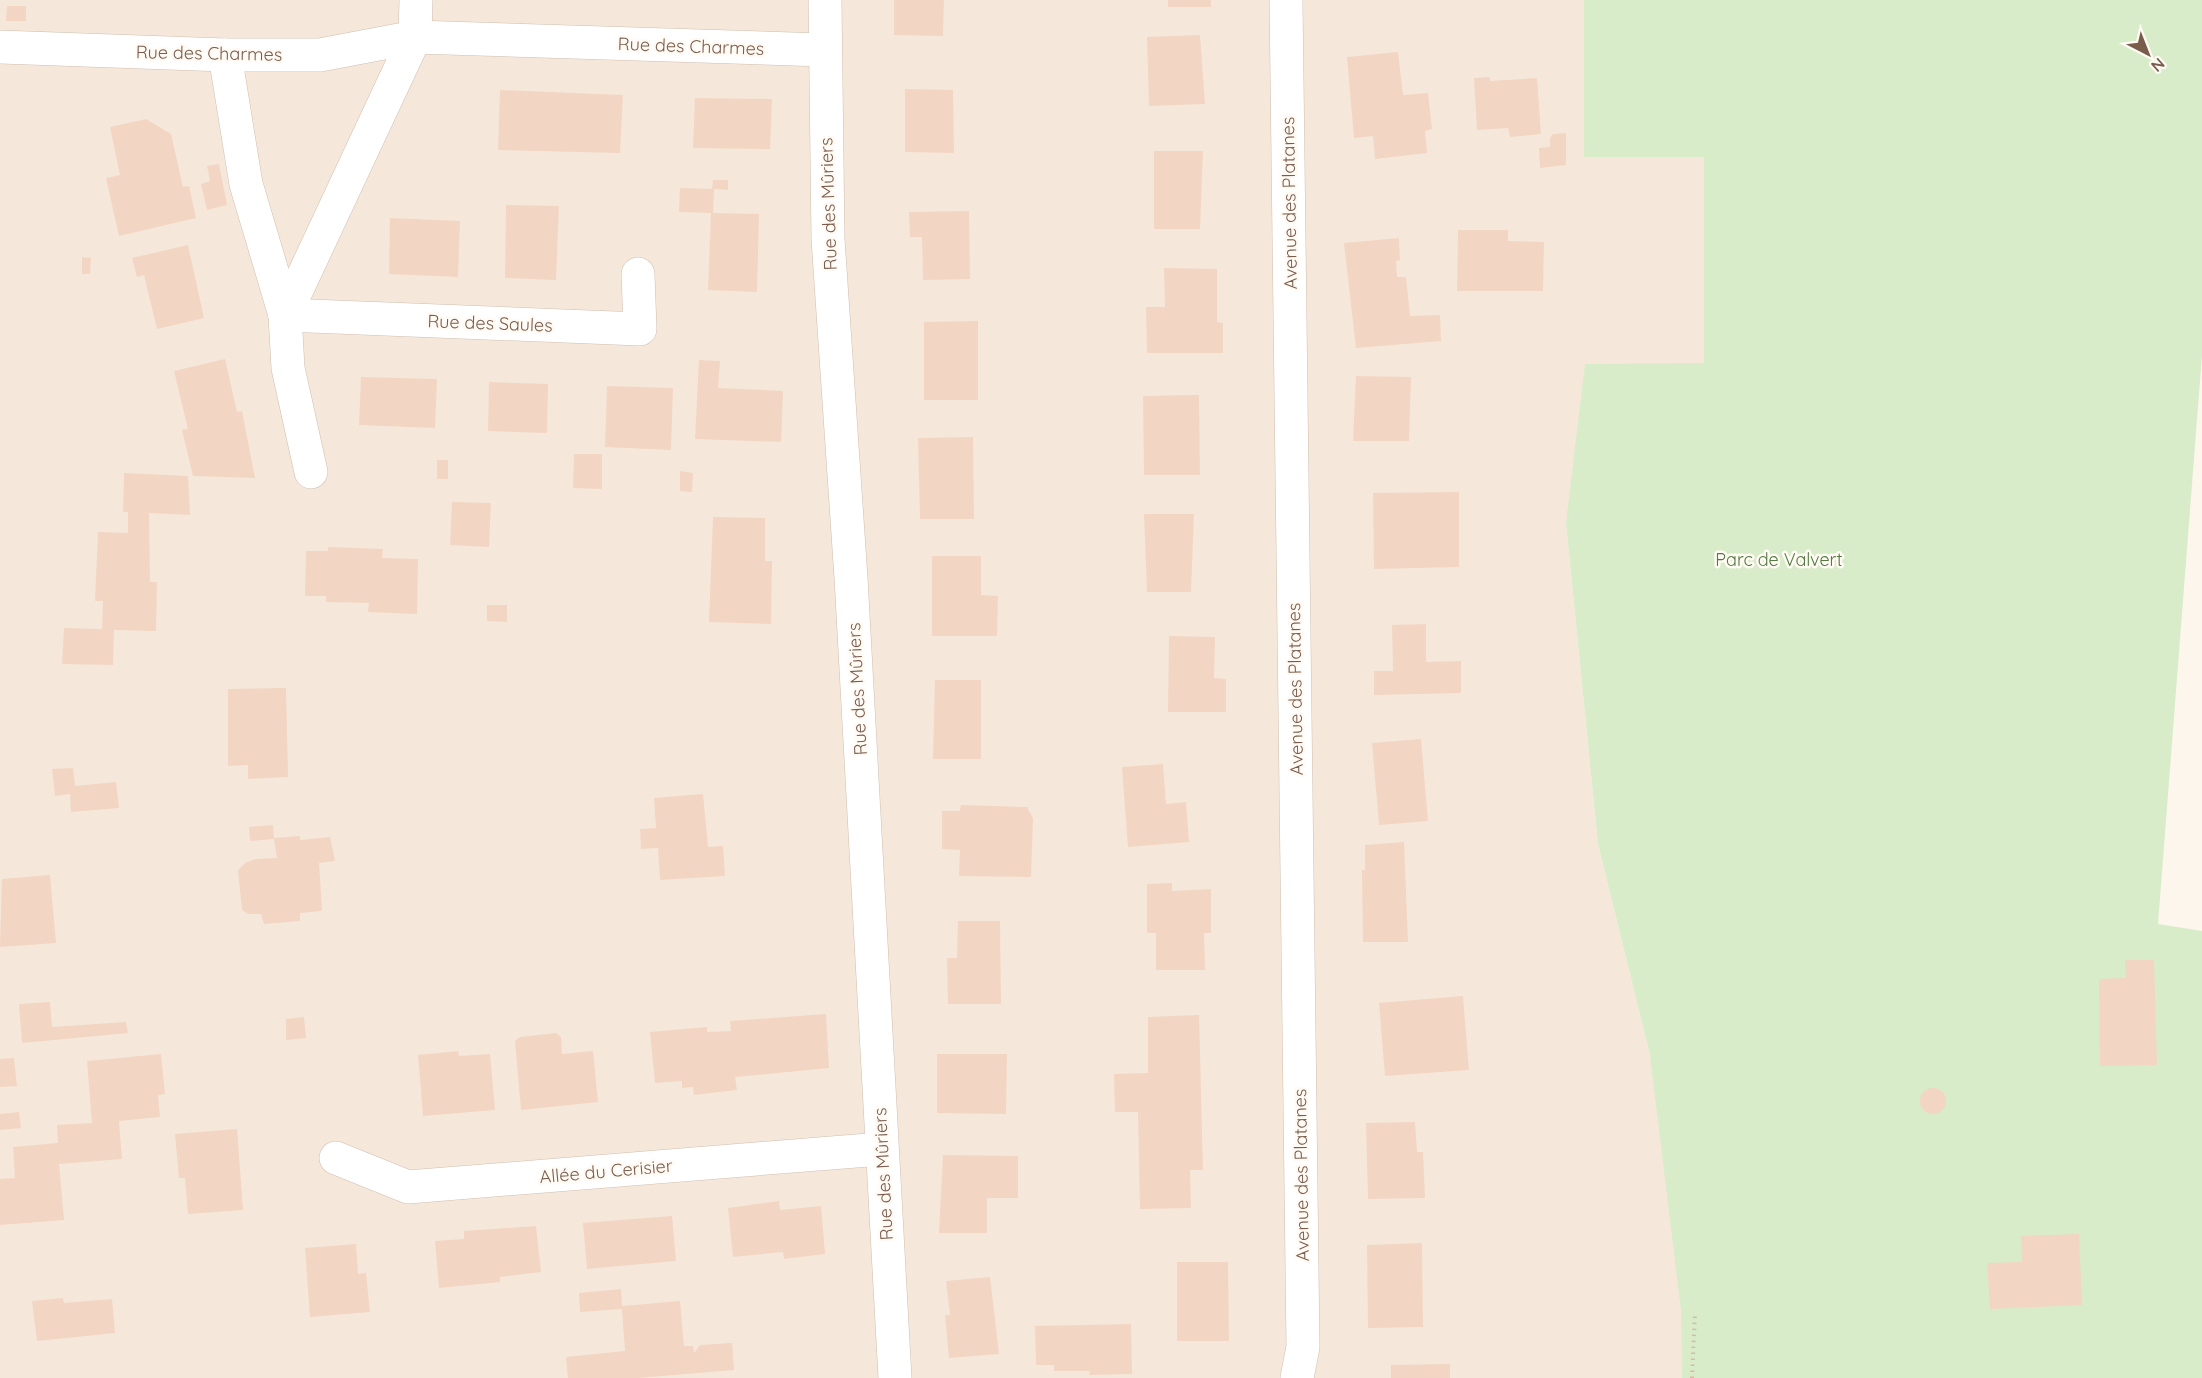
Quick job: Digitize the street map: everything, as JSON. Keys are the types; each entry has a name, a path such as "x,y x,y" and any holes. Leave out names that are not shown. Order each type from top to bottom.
{"street":[{"path":"285,315 415,37 416,0"},
{"name":"Rue des Mûriers","path":"825,0 828,239 852,590 895,1378"},
{"name":"Avenue des Platanes","path":"1286,0 1303,1347 1297,1378"},
{"name":"Rue des Charmes","path":"0,47 225,55 320,55 415,37 824,50"},
{"path":"225,55 246,184 285,315 288,368 311,472"},
{"name":"Rue des Saules","path":"285,315 640,329 638,274"},
{"name":"Allée du Cerisier","path":"336,1158 408,1187 881,1149"}],"path":[{"path":"1692,1378 1695,1312"}],"shaded area":[{"path":"0,0 1584,0 1584,157 1704,157 1704,364 1566,523 1598,844 1650,1055 1765,1378 0,1378"}],"green space":[{"name":"Parc de Valvert","path":"1584,0 2202,0 2202,355 2158,924 2202,931 2202,1378 1682,1378 1681,1311 1650,1055 1598,844 1566,523 1585,364 1704,363 1704,157 1584,157"}],"building":[{"path":"894,0 944,0 943,36 894,35"},
{"path":"1168,0 1211,0 1211,7 1168,7"},
{"path":"7,6 26,6 26,21 6,21"},
{"path":"1200,35 1205,104 1149,106 1147,37"},
{"path":"1398,52 1403,95 1428,93 1432,129 1425,131 1427,153 1375,159 1373,136 1354,138 1347,57"},
{"path":"1490,77 1490,81 1537,78 1541,134 1510,137 1508,128 1477,130 1474,78"},
{"path":"905,89 953,90 954,153 905,152"},
{"path":"500,90 623,95 620,153 498,150"},
{"path":"695,98 772,99 770,149 693,148"},
{"path":"146,119 171,134 183,187 189,186 196,218 119,236 106,178 120,175 110,127"},
{"path":"1566,133 1566,165 1540,168 1539,148 1550,147 1550,138 1553,134"},
{"path":"1154,151 1203,151 1200,229 1154,229"},
{"path":"219,164 227,205 207,210 201,184 210,181 207,166"},
{"path":"713,180 728,180 728,190 714,189 713,213 759,214 757,292 708,290 711,213 679,212 680,188 712,189"},
{"path":"506,205 559,206 556,280 505,278"},
{"path":"969,211 970,279 923,280 922,237 910,237 909,212"},
{"path":"390,218 460,221 458,277 389,274"},
{"path":"1458,230 1508,230 1508,241 1544,242 1543,291 1457,291"},
{"path":"1399,238 1400,260 1396,261 1397,277 1406,277 1410,316 1440,315 1441,341 1356,348 1344,243"},
{"path":"188,245 204,318 157,329 144,275 137,277 132,258"},
{"path":"82,257 91,258 90,274 82,274"},
{"path":"1164,268 1217,269 1217,322 1223,323 1223,353 1147,353 1146,307 1165,307"},
{"path":"978,321 978,400 924,400 924,322"},
{"path":"225,359 237,412 242,411 255,478 193,476 182,430 188,429 174,371"},
{"path":"699,360 720,361 718,388 783,391 781,442 695,439"},
{"path":"1356,376 1411,377 1409,441 1353,441"},
{"path":"361,377 437,379 435,428 359,425"},
{"path":"489,382 548,384 547,433 488,431"},
{"path":"607,386 673,388 671,450 605,447"},
{"path":"1199,395 1200,475 1144,475 1143,396"},
{"path":"973,437 974,519 920,519 918,438"},
{"path":"574,454 602,454 602,489 573,488"},
{"path":"437,460 448,460 448,479 437,479"},
{"path":"680,471 693,473 692,492 680,491"},
{"path":"124,473 188,476 190,515 149,513 150,582 157,582 156,631 114,630 113,665 62,664 64,628 102,629 103,601 95,601 98,532 128,533 128,512 123,512"},
{"path":"1459,492 1459,567 1374,569 1373,493"},
{"path":"452,502 491,503 489,547 450,545"},
{"path":"1144,514 1194,514 1191,592 1147,592"},
{"path":"713,517 765,518 765,561 772,561 771,624 709,622"},
{"path":"328,547 383,549 382,558 418,559 417,614 368,612 369,603 326,602 326,596 305,596 306,551 328,551"},
{"path":"932,556 981,556 981,595 998,596 997,636 932,636"},
{"path":"487,605 507,605 507,622 487,621"},
{"path":"1426,624 1426,662 1461,661 1461,693 1374,695 1374,671 1393,671 1392,625"},
{"path":"1169,636 1215,637 1214,678 1226,679 1226,712 1168,712"},
{"path":"935,680 981,680 981,759 933,759"},
{"path":"286,688 288,777 248,779 248,765 228,766 228,689"},
{"path":"1421,739 1428,821 1379,825 1372,743"},
{"path":"1163,764 1166,804 1186,802 1189,842 1128,847 1122,767"},
{"path":"73,768 75,786 116,782 119,808 71,812 70,794 55,796 52,769"},
{"path":"703,794 708,847 723,846 725,876 660,880 658,848 641,849 640,829 656,828 654,798"},
{"path":"961,805 1027,807 1033,818 1031,877 959,876 960,850 942,849 942,811 960,811"},
{"path":"273,825 274,838 300,836 300,840 330,837 335,861 319,863 322,911 300,913 300,921 264,924 261,914 248,914 242,910 238,870 245,863 256,859 277,858 274,839 250,841 249,827"},
{"path":"1404,842 1408,942 1363,942 1362,870 1365,870 1365,845"},
{"path":"50,875 56,943 0,947 2,879"},
{"path":"1172,883 1172,891 1211,889 1211,933 1204,933 1205,970 1156,970 1156,933 1147,933 1147,884"},
{"path":"958,921 1000,921 1001,1004 948,1004 947,958 957,958"},
{"path":"2125,960 2154,960 2157,1065 2100,1066 2099,979 2126,978"},
{"path":"1463,996 1469,1070 1385,1076 1379,1003"},
{"path":"50,1002 52,1027 126,1022 128,1033 22,1043 19,1004"},
{"path":"826,1014 829,1068 735,1077 737,1090 694,1095 693,1087 682,1088 682,1081 655,1083 650,1032 707,1027 707,1032 731,1031 730,1021"},
{"path":"1199,1015 1203,1170 1190,1170 1191,1208 1140,1209 1138,1112 1115,1112 1114,1074 1148,1073 1148,1017"},
{"path":"304,1017 306,1038 286,1040 286,1019"},
{"path":"556,1033 561,1037 562,1054 593,1051 598,1102 521,1110 515,1041 520,1037"},
{"path":"458,1051 459,1056 490,1054 495,1110 423,1116 418,1055"},
{"path":"161,1054 165,1094 158,1095 160,1117 119,1121 122,1159 59,1164 64,1220 0,1225 0,1179 15,1178 13,1147 58,1143 57,1125 92,1123 87,1061"},
{"path":"937,1054 1007,1054 1006,1114 937,1113"},
{"path":"14,1058 17,1086 0,1087 0,1059"},
{"path":"1933,1088 1942,1092 1946,1101 1942,1110 1933,1114 1924,1110 1920,1101 1924,1092"},
{"path":"19,1112 21,1128 0,1130 0,1114"},
{"path":"1415,1122 1417,1152 1423,1152 1425,1198 1368,1199 1366,1123"},
{"path":"237,1129 243,1210 188,1214 185,1178 179,1178 175,1134"},
{"path":"943,1155 1018,1156 1018,1198 987,1198 987,1233 939,1233"},
{"path":"779,1201 780,1210 821,1206 825,1254 784,1259 783,1252 733,1257 728,1208"},
{"path":"672,1216 676,1261 587,1269 583,1223"},
{"path":"536,1226 541,1272 500,1277 500,1282 439,1288 435,1241 464,1239 464,1231"},
{"path":"2079,1234 2082,1305 1990,1309 1987,1263 2022,1262 2021,1236"},
{"path":"1422,1243 1423,1327 1368,1328 1367,1245"},
{"path":"356,1244 358,1274 366,1273 370,1312 310,1317 305,1248"},
{"path":"1177,1262 1228,1262 1229,1341 1177,1341"},
{"path":"990,1277 999,1354 949,1358 945,1315 950,1315 946,1281"},
{"path":"621,1289 622,1306 680,1301 684,1346 693,1346 694,1353 700,1345 732,1343 734,1370 638,1378 568,1378 566,1357 625,1351 622,1309 580,1312 579,1293"},
{"path":"63,1298 64,1303 112,1299 115,1333 37,1341 32,1301"},
{"path":"1131,1324 1132,1374 1089,1375 1090,1371 1054,1371 1054,1365 1036,1365 1035,1326"},
{"path":"1450,1364 1450,1378 1391,1378 1391,1365"}]}
